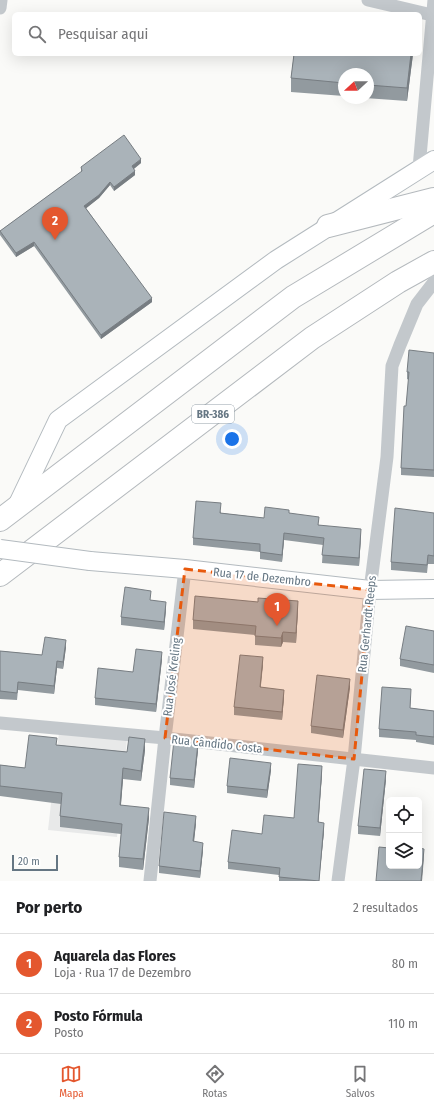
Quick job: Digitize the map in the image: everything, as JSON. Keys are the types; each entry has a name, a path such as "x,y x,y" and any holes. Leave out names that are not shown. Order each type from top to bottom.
{"highway":[{"path":"328,226 434,199"},
{"path":"8,514 293,296 434,212"},
{"name":"BR-386","path":"0,575 312,338 398,282 434,262"}],"main road":[{"path":"8,514 58,420 276,260 427,164"},
{"name":"Rua 17 de Dezembro","path":"0,550 90,561 185,569 370,590 434,588"}],"street":[{"path":"0,8 1,0"},
{"path":"368,0 419,12"},
{"path":"427,164 432,15 434,0"},
{"path":"422,13 432,15"},
{"name":"Rua Gerhardt Reeps","path":"338,881 354,759 370,590 387,457 392,366 417,304 434,282"},
{"name":"Rua José Kreling","path":"150,881 185,569"},
{"name":"Rua Cândido Costa","path":"0,723 165,738 434,768"}],"highlighted area":[{"path":"185,569 370,590 354,759 165,738"}],"shaded area":[{"path":"59,732 127,739 117,837 48,830"}],"building":[{"path":"294,56 411,56 407,88 374,85 374,68 338,68 338,82 291,78"},
{"path":"124,135 141,159 132,166 135,171 114,187 110,182 99,195 84,206 152,298 101,335 34,242 16,253 0,231 82,171 81,167"},
{"path":"409,350 434,353 434,470 401,468 404,406 406,406 409,372 407,372"},
{"path":"196,501 221,503 220,513 264,518 265,507 289,510 289,513 319,517 318,525 361,529 359,558 322,555 324,538 284,533 282,555 260,552 260,544 193,538"},
{"path":"395,508 434,513 434,556 428,555 427,565 391,562"},
{"path":"125,587 151,591 150,600 166,602 164,622 121,617"},
{"path":"195,596 258,602 258,598 298,601 296,633 283,632 281,638 255,636 256,626 193,620"},
{"path":"406,626 434,631 434,665 400,659"},
{"path":"45,637 66,640 63,662 57,661 54,686 18,682 17,693 0,691 0,651 42,655"},
{"path":"136,649 162,652 156,704 95,698 98,668 133,672"},
{"path":"240,655 263,657 260,687 284,690 282,712 234,707"},
{"path":"317,675 350,679 343,730 311,726"},
{"path":"382,687 411,689 410,708 434,711 434,737 416,735 416,732 379,729"},
{"path":"29,735 57,738 56,745 127,752 129,737 145,739 141,771 123,768 120,805 149,808 143,859 119,857 122,824 60,816 62,793 0,786 0,765 25,768"},
{"path":"174,740 198,743 194,780 170,778"},
{"path":"230,758 271,763 267,790 227,786"},
{"path":"298,764 322,766 318,822 324,823 319,881 279,877 280,868 228,862 232,830 262,834 264,815 294,818"},
{"path":"364,769 386,771 380,828 358,826"},
{"path":"164,812 196,816 193,841 203,843 200,871 159,866"},
{"path":"379,847 386,848 386,869 422,869 422,849 424,849 421,881 376,881"}],"place":[{"name":"Posto Fórmula","path":"55,240"},
{"name":"Aquarela das Flores","path":"277,626"}]}
